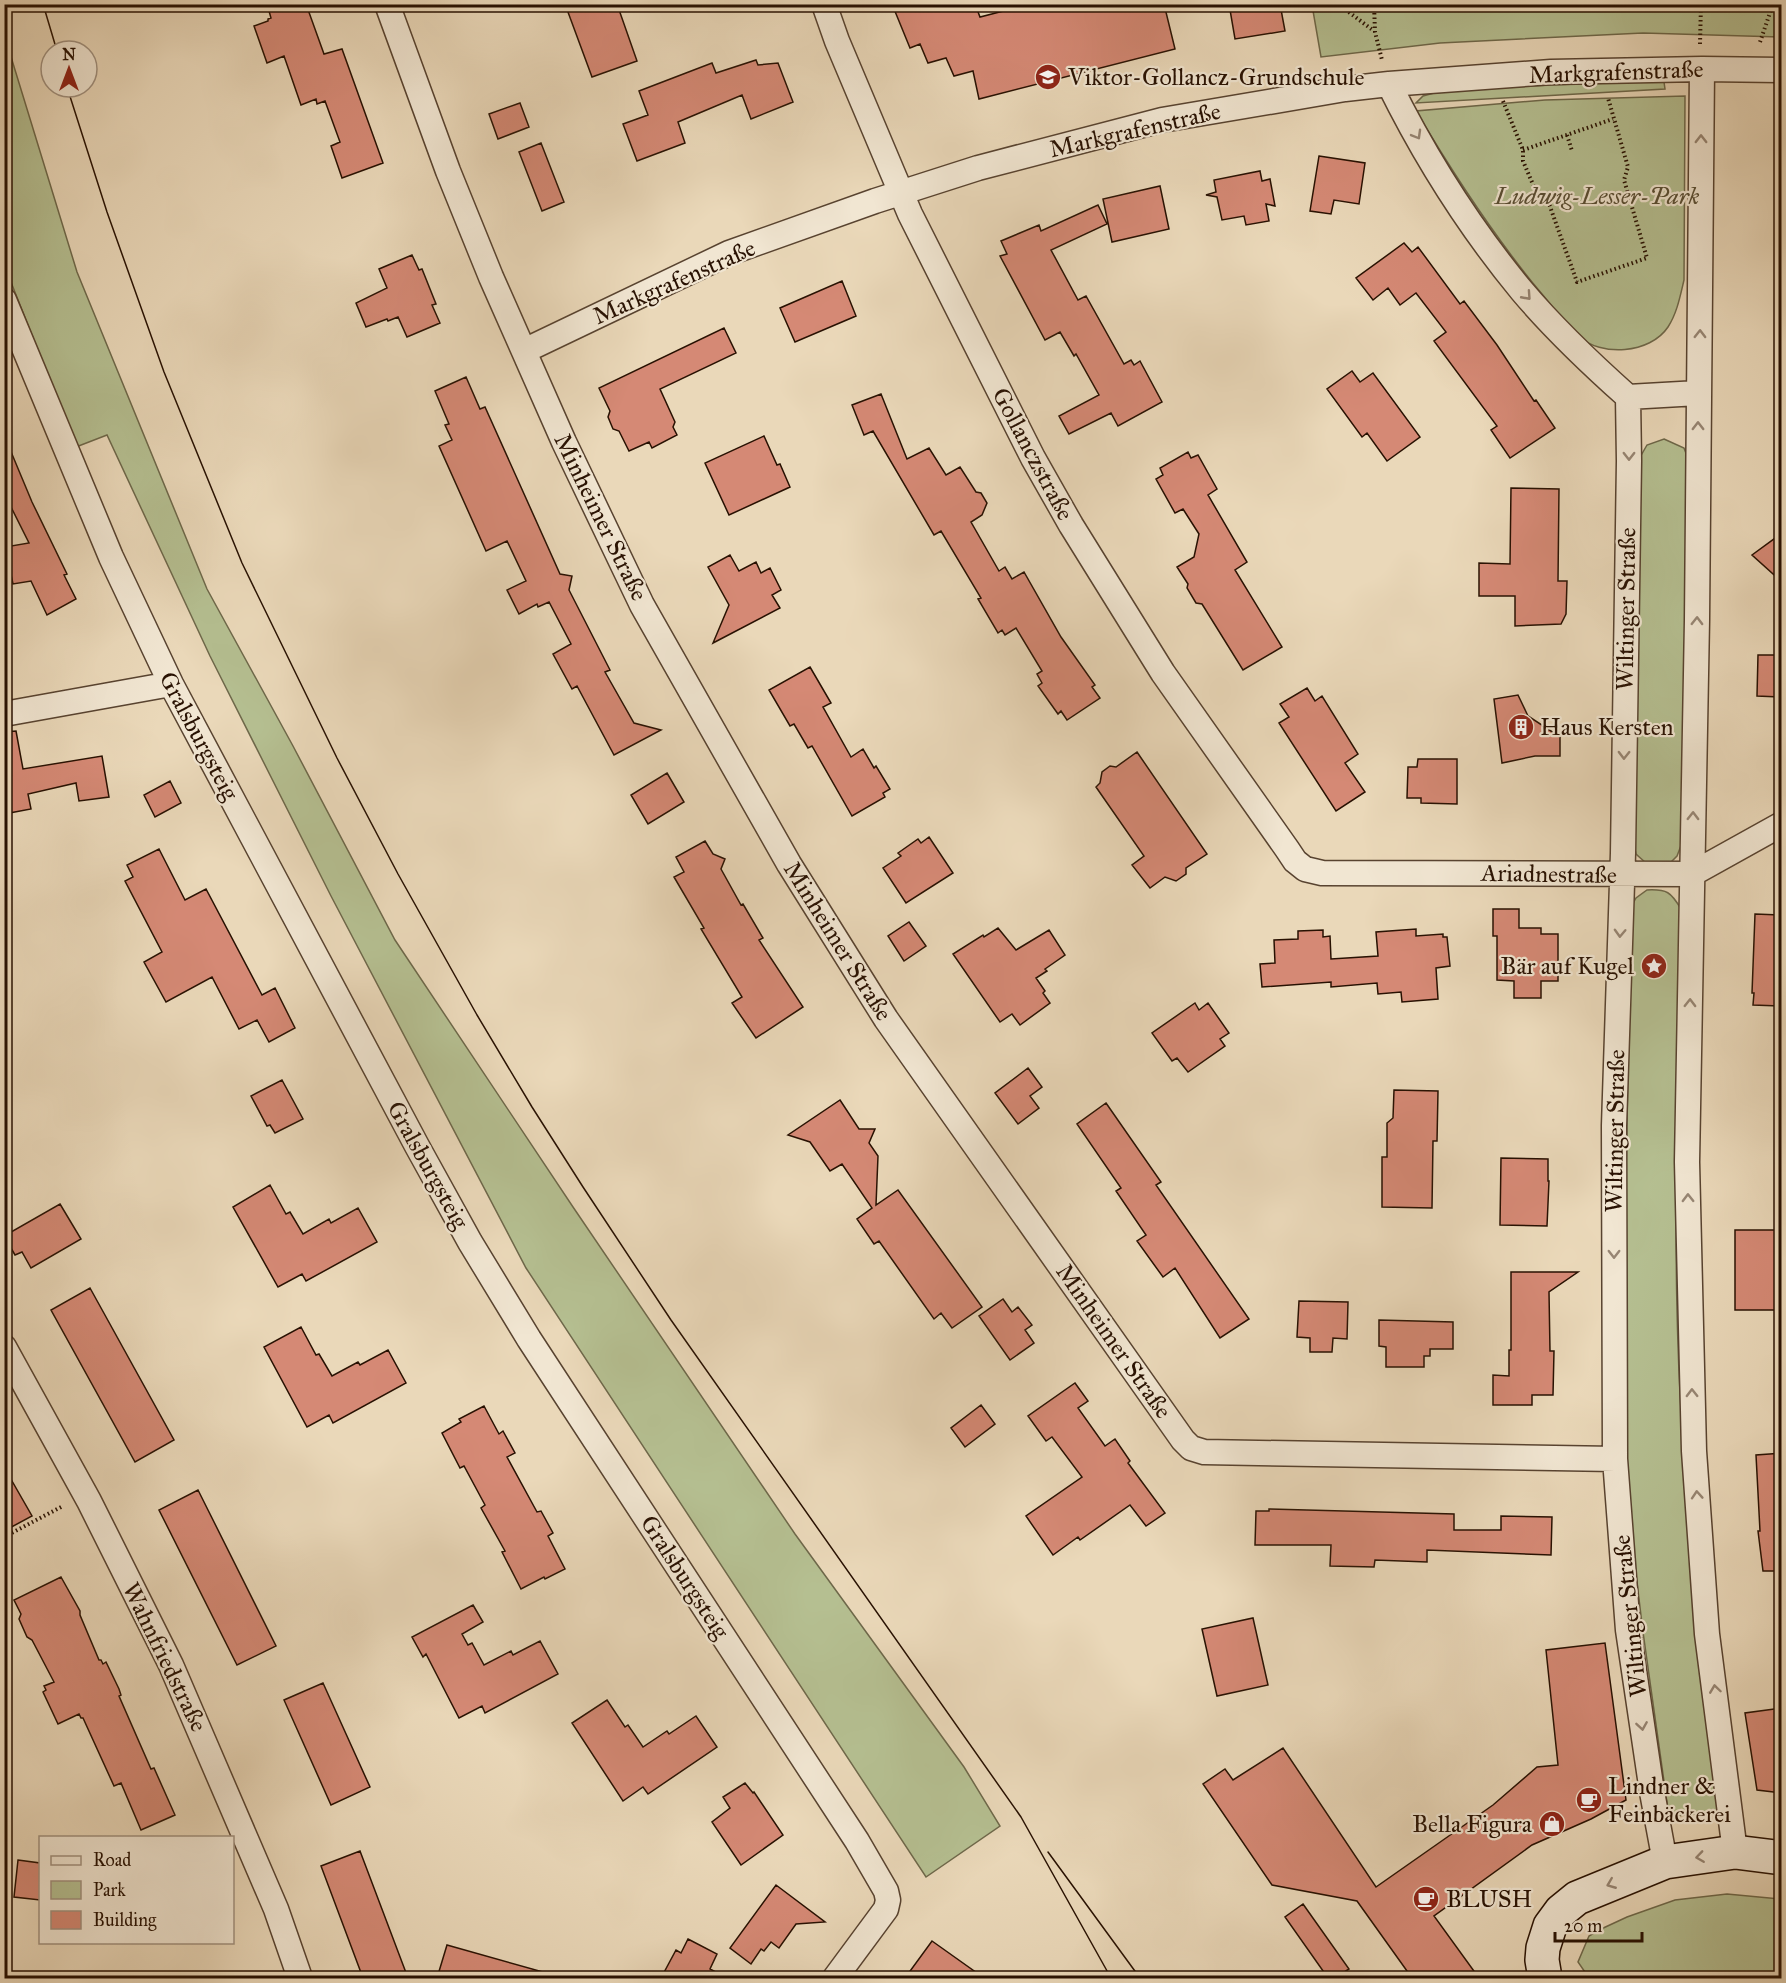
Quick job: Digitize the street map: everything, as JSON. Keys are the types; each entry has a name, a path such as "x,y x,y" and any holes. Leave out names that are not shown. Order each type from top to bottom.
{"street":[{"name":"Minheimer Straße","path":"387,4 448,171 491,277 568,452 642,605 789,864 886,1018 1183,1440 1191,1448 1204,1452 1614,1460"},
{"name":"Gollanczstraße","path":"824,4 900,193 990,375 1071,525 1163,673 1295,861 1305,869"},
{"path":"1702,69 1697,632 1687,1162 1693,1438 1707,1634 1735,1852"},
{"name":"Markgrafenstraße","path":"524,351 729,254 900,193 978,168 1162,120 1345,89 1389,84 1551,72 1782,70"},
{"path":"1389,84 1436,167 1473,226 1522,291 1582,355 1628,397 1698,393"},
{"name":"Gralsburgsteig","path":"4,300 107,548 171,684 470,1242 529,1339 857,1840 886,1891 888,1900 886,1909 834,1978"},
{"name":"Wiltinger Straße","path":"1628,397 1629,461 1622,874 1614,1126 1614,1460 1628,1630 1652,1792 1665,1862"},
{"path":"4,714 171,684"},
{"name":"Ariadnestraße","path":"1305,869 1322,873 1692,874 1782,824"},
{"name":"Wahnfriedstraße","path":"4,1347 89,1501 171,1665 276,1909 300,1978"},
{"path":"1545,1978 1543,1948 1550,1926 1561,1911 1577,1898 1665,1862 1735,1852 1782,1858"}],"path":[{"path":"1338,4 1375,32"},
{"path":"1374,4 1375,32 1381,55"},
{"path":"1701,4 1702,69"},
{"path":"1760,42 1773,4"},
{"path":"1502,100 1523,150 1523,161 1537,194 1548,201 1577,282 1647,258 1624,180 1628,167 1607,94"},
{"path":"1523,150 1613,119"},
{"path":"1567,135 1572,151"},
{"path":"4,1537 69,1502"}],"green space":[{"path":"1312,5 1781,5 1781,37 1643,33 1440,43 1321,57"},
{"path":"4,34 77,272 207,589 395,940 795,1534 964,1767 1000,1826 926,1877 526,1268 331,896 210,656 107,435 76,447 5,267"},
{"path":"1664,82 1665,89 1416,103 1423,96 1434,93 1484,88"},
{"name":"Ludwig-Lesser-Park","path":"1685,96 1684,280 1681,293 1671,322 1660,336 1650,343 1625,350 1612,350 1588,343 1569,327 1491,228 1416,111 1545,100"},
{"path":"1664,439 1684,448 1690,464 1682,843 1677,856 1669,864 1646,863 1636,854 1633,840 1639,459 1647,445"},
{"path":"1647,890 1668,893 1681,909 1676,1182 1678,1345 1689,1520 1719,1811 1669,1817 1632,1541 1625,1443 1626,1175 1631,907 1636,898"},
{"path":"1727,1894 1781,1899 1781,1978 1589,1978 1578,1962 1589,1936 1627,1917 1675,1900"}],"building":[{"path":"267,4 306,4 324,54 342,49 383,163 342,178 331,146 340,142 325,101 317,104 316,99 301,105 284,56 267,63 254,26 271,18"},
{"path":"565,4 617,4 637,61 592,77"},
{"path":"892,4 975,4 980,17 1031,4 1164,4 1175,49 979,99 973,71 954,76 946,58 928,63 920,44 910,48"},
{"path":"1229,4 1280,4 1285,31 1235,39"},
{"path":"756,60 758,65 778,63 793,102 751,119 742,95 678,122 685,143 637,161 623,124 648,115 639,91 712,63 716,73"},
{"path":"520,103 529,127 498,139 489,114"},
{"path":"541,143 564,202 542,211 519,152"},
{"path":"1319,156 1365,163 1359,204 1334,200 1331,214 1310,211"},
{"path":"1260,171 1262,181 1270,179 1275,206 1266,204 1269,221 1246,225 1244,216 1222,220 1217,197 1206,195 1216,192 1214,180"},
{"path":"1160,186 1169,229 1112,242 1103,199"},
{"path":"1098,205 1107,224 1051,250 1078,300 1086,296 1124,364 1131,360 1134,365 1140,361 1162,402 1118,426 1111,413 1069,434 1059,416 1099,395 1076,354 1074,356 1060,332 1045,340 1000,256 1007,254 1001,241 1039,225 1041,231"},
{"path":"1404,243 1412,252 1418,247 1460,304 1464,301 1555,428 1510,458 1491,430 1497,426 1434,341 1446,332 1416,293 1400,305 1388,288 1373,300 1356,278"},
{"path":"412,255 419,270 422,269 436,304 432,305 440,323 407,337 398,317 366,327 356,303 387,288 379,269"},
{"path":"842,281 856,316 795,342 780,308"},
{"path":"724,328 736,353 660,389 675,422 673,427 677,435 652,448 649,442 629,451 619,431 613,429 608,417 610,411 599,388"},
{"path":"1352,371 1360,382 1373,373 1420,437 1387,461 1367,433 1362,437 1327,389"},
{"path":"466,377 480,409 485,407 560,574 572,576 569,590 610,670 605,672 634,723 661,730 614,755 577,686 572,689 553,654 571,644 549,602 538,607 537,604 519,614 507,590 526,581 507,541 486,551 439,446 452,440 445,425 449,424 435,391"},
{"path":"881,394 907,459 929,448 946,475 960,467 976,492 981,493 987,503 982,515 971,522 999,571 1005,567 1012,579 1024,572 1061,637 1095,685 1092,687 1100,698 1067,720 1061,711 1058,714 1038,686 1042,683 1037,674 1042,671 1016,628 1005,635 1002,630 998,633 978,599 981,598 941,531 934,535 873,431 864,435 852,405"},
{"path":"4,435 32,502 67,574 64,575 76,599 47,615 31,581 13,584 5,547 29,543 4,493"},
{"path":"764,436 790,487 729,515 705,463"},
{"path":"1188,452 1191,458 1198,455 1217,489 1208,495 1247,562 1235,570 1282,647 1243,670 1202,604 1196,603 1177,567 1194,557 1199,534 1183,509 1175,513 1156,479 1163,475 1160,468"},
{"path":"1511,488 1559,489 1558,581 1567,581 1566,614 1561,624 1515,626 1515,596 1479,596 1479,563 1510,564"},
{"path":"1782,533 1782,582 1752,555"},
{"path":"730,555 739,571 756,562 761,573 770,568 781,590 772,595 780,608 713,643 729,605 708,567"},
{"path":"1758,655 1782,655 1782,697 1757,696"},
{"path":"810,667 831,703 823,707 851,757 863,749 890,789 883,793 885,797 852,816 812,746 808,748 794,724 790,726 769,690"},
{"path":"1307,688 1315,701 1322,696 1358,754 1345,763 1365,792 1336,811 1279,723 1289,717 1280,704"},
{"name":"Haus Kersten","path":"1518,695 1528,716 1560,737 1560,756 1535,756 1502,763 1494,699"},
{"path":"16,731 23,769 102,756 109,797 79,801 76,783 28,794 31,809 4,814 4,732"},
{"path":"1137,752 1207,854 1186,868 1186,874 1176,881 1165,877 1150,888 1132,865 1144,856 1096,787 1100,783 1102,772 1110,766 1116,767"},
{"path":"1418,759 1457,759 1457,804 1421,803 1421,798 1407,798 1408,767 1417,767"},
{"path":"667,773 684,802 648,824 631,795"},
{"path":"170,781 181,803 155,817 144,795"},
{"path":"929,837 953,873 906,903 883,868 901,856 898,853 918,839 921,843"},
{"path":"705,841 713,854 725,859 721,869 763,938 759,940 803,1007 756,1038 732,1003 742,997 701,929 704,928 674,877 684,872 676,857"},
{"path":"159,849 185,900 206,889 262,995 275,988 295,1028 269,1042 257,1020 239,1029 212,977 166,1002 144,962 162,952 125,881 133,877 127,865"},
{"path":"1493,909 1519,909 1519,928 1541,928 1541,934 1558,934 1558,981 1541,981 1541,998 1514,998 1514,981 1497,980 1497,936 1493,936"},
{"path":"1755,914 1782,915 1780,1006 1753,1005"},
{"path":"909,922 926,946 904,961 888,936"},
{"path":"998,928 1016,950 1049,930 1065,955 1036,978 1050,1003 1020,1025 1012,1014 1000,1022 953,954"},
{"path":"1416,929 1416,936 1443,934 1443,937 1447,937 1450,966 1436,968 1438,999 1402,1002 1401,992 1378,994 1377,983 1331,987 1331,982 1262,987 1260,964 1275,963 1274,940 1298,939 1298,931 1323,930 1323,937 1330,936 1331,959 1378,956 1376,932"},
{"path":"1195,1003 1199,1010 1208,1003 1229,1033 1220,1039 1225,1046 1188,1072 1177,1058 1172,1061 1152,1033"},
{"path":"1028,1068 1042,1087 1030,1096 1039,1108 1018,1124 995,1093"},
{"path":"282,1080 303,1119 275,1133 270,1125 267,1126 251,1096"},
{"path":"1394,1090 1438,1091 1437,1141 1433,1141 1432,1208 1382,1207 1382,1157 1387,1157 1387,1123 1393,1118"},
{"path":"840,1100 859,1129 875,1129 869,1143 878,1156 876,1205 898,1190 982,1307 952,1328 941,1313 934,1319 879,1241 874,1244 857,1219 872,1208 842,1164 830,1171 810,1142 788,1135"},
{"path":"1106,1103 1161,1182 1156,1185 1249,1319 1220,1338 1175,1268 1163,1277 1137,1241 1146,1235 1116,1191 1121,1188 1077,1124"},
{"path":"1501,1158 1548,1159 1547,1226 1500,1225"},
{"path":"270,1185 286,1214 290,1212 303,1234 329,1219 331,1223 358,1208 377,1242 306,1281 302,1274 278,1287 233,1207"},
{"path":"60,1204 81,1239 31,1268 22,1252 15,1255 4,1236"},
{"path":"1735,1230 1782,1230 1780,1310 1735,1310"},
{"path":"1511,1272 1578,1272 1549,1292 1550,1351 1554,1351 1553,1395 1532,1395 1532,1405 1493,1405 1493,1375 1509,1376"},
{"path":"90,1288 174,1440 135,1462 51,1310"},
{"path":"1003,1299 1012,1312 1018,1307 1032,1325 1025,1330 1034,1343 1010,1360 979,1316"},
{"path":"1299,1301 1348,1302 1347,1339 1333,1338 1332,1352 1310,1352 1310,1338 1297,1337"},
{"path":"1379,1320 1453,1322 1453,1349 1430,1349 1430,1356 1424,1356 1424,1367 1386,1367 1386,1347 1379,1346"},
{"path":"301,1327 316,1355 319,1354 332,1376 358,1362 360,1365 388,1350 406,1383 333,1423 329,1415 307,1427 264,1347"},
{"path":"1075,1383 1088,1401 1078,1408 1105,1446 1115,1439 1130,1461 1128,1463 1165,1513 1146,1526 1130,1505 1080,1540 1078,1537 1053,1555 1026,1516 1082,1477 1052,1437 1046,1441 1028,1416"},
{"path":"981,1405 995,1424 965,1447 951,1428"},
{"path":"484,1406 499,1434 503,1431 515,1453 507,1457 537,1512 541,1511 553,1533 548,1536 565,1569 521,1589 502,1552 505,1551 481,1508 485,1505 464,1466 460,1468 442,1433 461,1422 459,1419"},
{"path":"1782,1453 1782,1571 1763,1571 1758,1531 1760,1531 1756,1455"},
{"path":"4,1467 32,1516 4,1531"},
{"path":"198,1490 276,1646 237,1665 159,1510"},
{"path":"1269,1509 1454,1514 1454,1530 1501,1530 1501,1516 1552,1517 1551,1555 1427,1550 1427,1562 1375,1560 1374,1567 1330,1566 1331,1545 1255,1545 1256,1511 1269,1511"},
{"path":"61,1577 80,1611 99,1660 103,1664 106,1662 119,1689 121,1695 119,1696 151,1769 154,1768 175,1815 141,1830 121,1783 114,1786 83,1718 79,1714 58,1724 43,1692 46,1690 44,1686 54,1682 19,1619 21,1614 14,1600"},
{"path":"473,1605 483,1622 462,1634 468,1645 472,1643 484,1665 511,1651 513,1655 540,1641 558,1674 485,1713 482,1706 459,1718 426,1654 423,1657 412,1637"},
{"path":"1253,1618 1268,1685 1217,1696 1202,1629"},
{"path":"1605,1643 1626,1800 1591,1819 1532,1845 1434,1916 1479,1978 1412,1978 1357,1901 1272,1885 1203,1784 1225,1769 1233,1780 1283,1748 1376,1887 1493,1805 1537,1767 1558,1765 1546,1650"},
{"path":"323,1683 370,1787 331,1805 284,1700"},
{"path":"607,1700 625,1727 628,1725 643,1747 667,1731 669,1734 696,1716 717,1747 648,1794 643,1787 623,1801 572,1723"},
{"path":"1782,1708 1782,1793 1757,1790 1745,1713"},
{"path":"745,1783 754,1792 783,1835 741,1865 712,1822 730,1808 723,1797"},
{"path":"360,1851 408,1978 363,1978 321,1866"},
{"path":"18,1860 39,1863 39,1900 14,1897"},
{"path":"776,1885 825,1922 796,1924 779,1948 771,1942 764,1951 761,1949 751,1964 730,1948"},
{"path":"1303,1904 1349,1969 1335,1978 1328,1978 1285,1917"},
{"path":"688,1939 717,1954 710,1969 727,1978 661,1978 676,1950 681,1953"},
{"path":"932,1941 984,1978 905,1978"},
{"path":"447,1945 543,1972 542,1978 437,1978"}],"tram line":[{"path":"43,4 53,39"},
{"path":"71,99 107,212 164,372 242,563 337,758 398,874 477,1015 583,1187 671,1320 1021,1817 1111,1978"},
{"path":"1048,1852 1140,1978"}],"place":[{"name":"Viktor-Gollancz-Grundschule","path":"1048,77"},
{"name":"Haus Kersten","path":"1521,727"},
{"name":"Bär auf Kugel","path":"1654,966"},
{"name":"Lindner & Feinbäckerei","path":"1589,1800"},
{"name":"Bella Figura","path":"1552,1824"},
{"name":"BLUSH","path":"1426,1899"}]}
